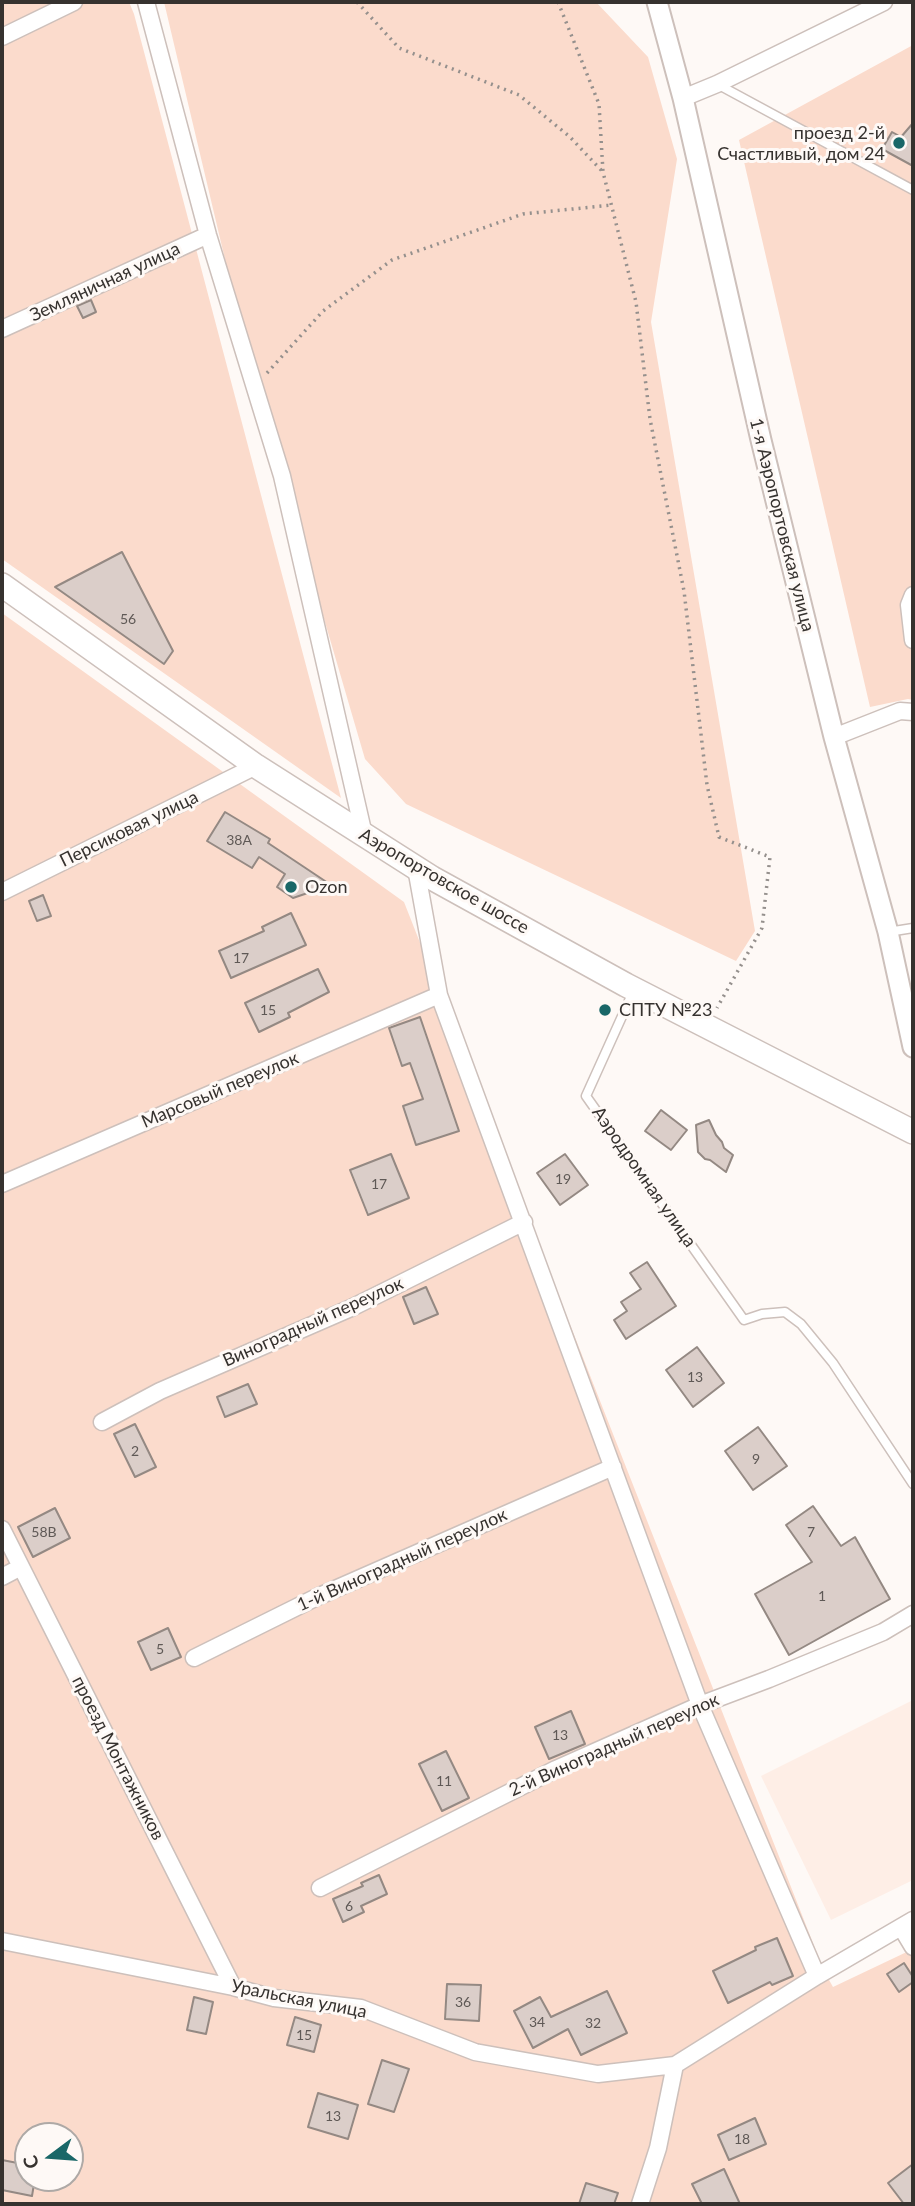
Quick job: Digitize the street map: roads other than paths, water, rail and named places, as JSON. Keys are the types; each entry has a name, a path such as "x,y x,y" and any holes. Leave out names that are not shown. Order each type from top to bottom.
{"main road":[{"name":"Аэропортовское шоссе","path":"2,585 256,766 416,868 706,1027 913,1132"}],"street":[{"path":"2,37 74,2"},
{"path":"146,2 208,236 282,476 363,835"},
{"name":"1-я Аэропортовская улица","path":"657,2 683,98 761,440 834,737 888,932 913,1047"},
{"path":"683,98 884,2"},
{"name":"Земляничная улица","path":"2,329 208,236"},
{"path":"913,595 909,605 913,640"},
{"path":"834,737 900,711 913,712"},
{"name":"Персиковая улица","path":"2,892 256,766"},
{"path":"416,868 439,995 699,1704 817,1976"},
{"name":"Марсовый переулок","path":"2,1184 439,995"},
{"name":"Виноградный переулок","path":"102,1422 159,1391 351,1308 524,1222"},
{"name":"1-й Виноградный переулок","path":"194,1658 317,1597 613,1467"},
{"name":"проезд Монтажников","path":"2,1529 233,1987"},
{"path":"2,1577 21,1567"},
{"name":"2-й Виноградный переулок","path":"320,1888 556,1769 699,1704 769,1679 883,1632 913,1614"},
{"path":"640,2204 659,2148 674,2065 907,1923 913,1947"},
{"name":"Уральская улица","path":"2,1941 233,1987 274,1998 361,2008 475,2052 598,2074 674,2065"}],"lane":[{"path":"717,84 913,190"},
{"path":"888,932 913,928"},
{"name":"Аэродромная улица","path":"635,989 586,1096 744,1320 762,1314 785,1312 801,1324 833,1363 913,1484"}],"place":[{"name":"проезд 2-й Счастливый, дом 24","path":"899,143"},
{"name":"Ozon","path":"291,887"},
{"name":"СПТУ №23","path":"605,1010"}]}
